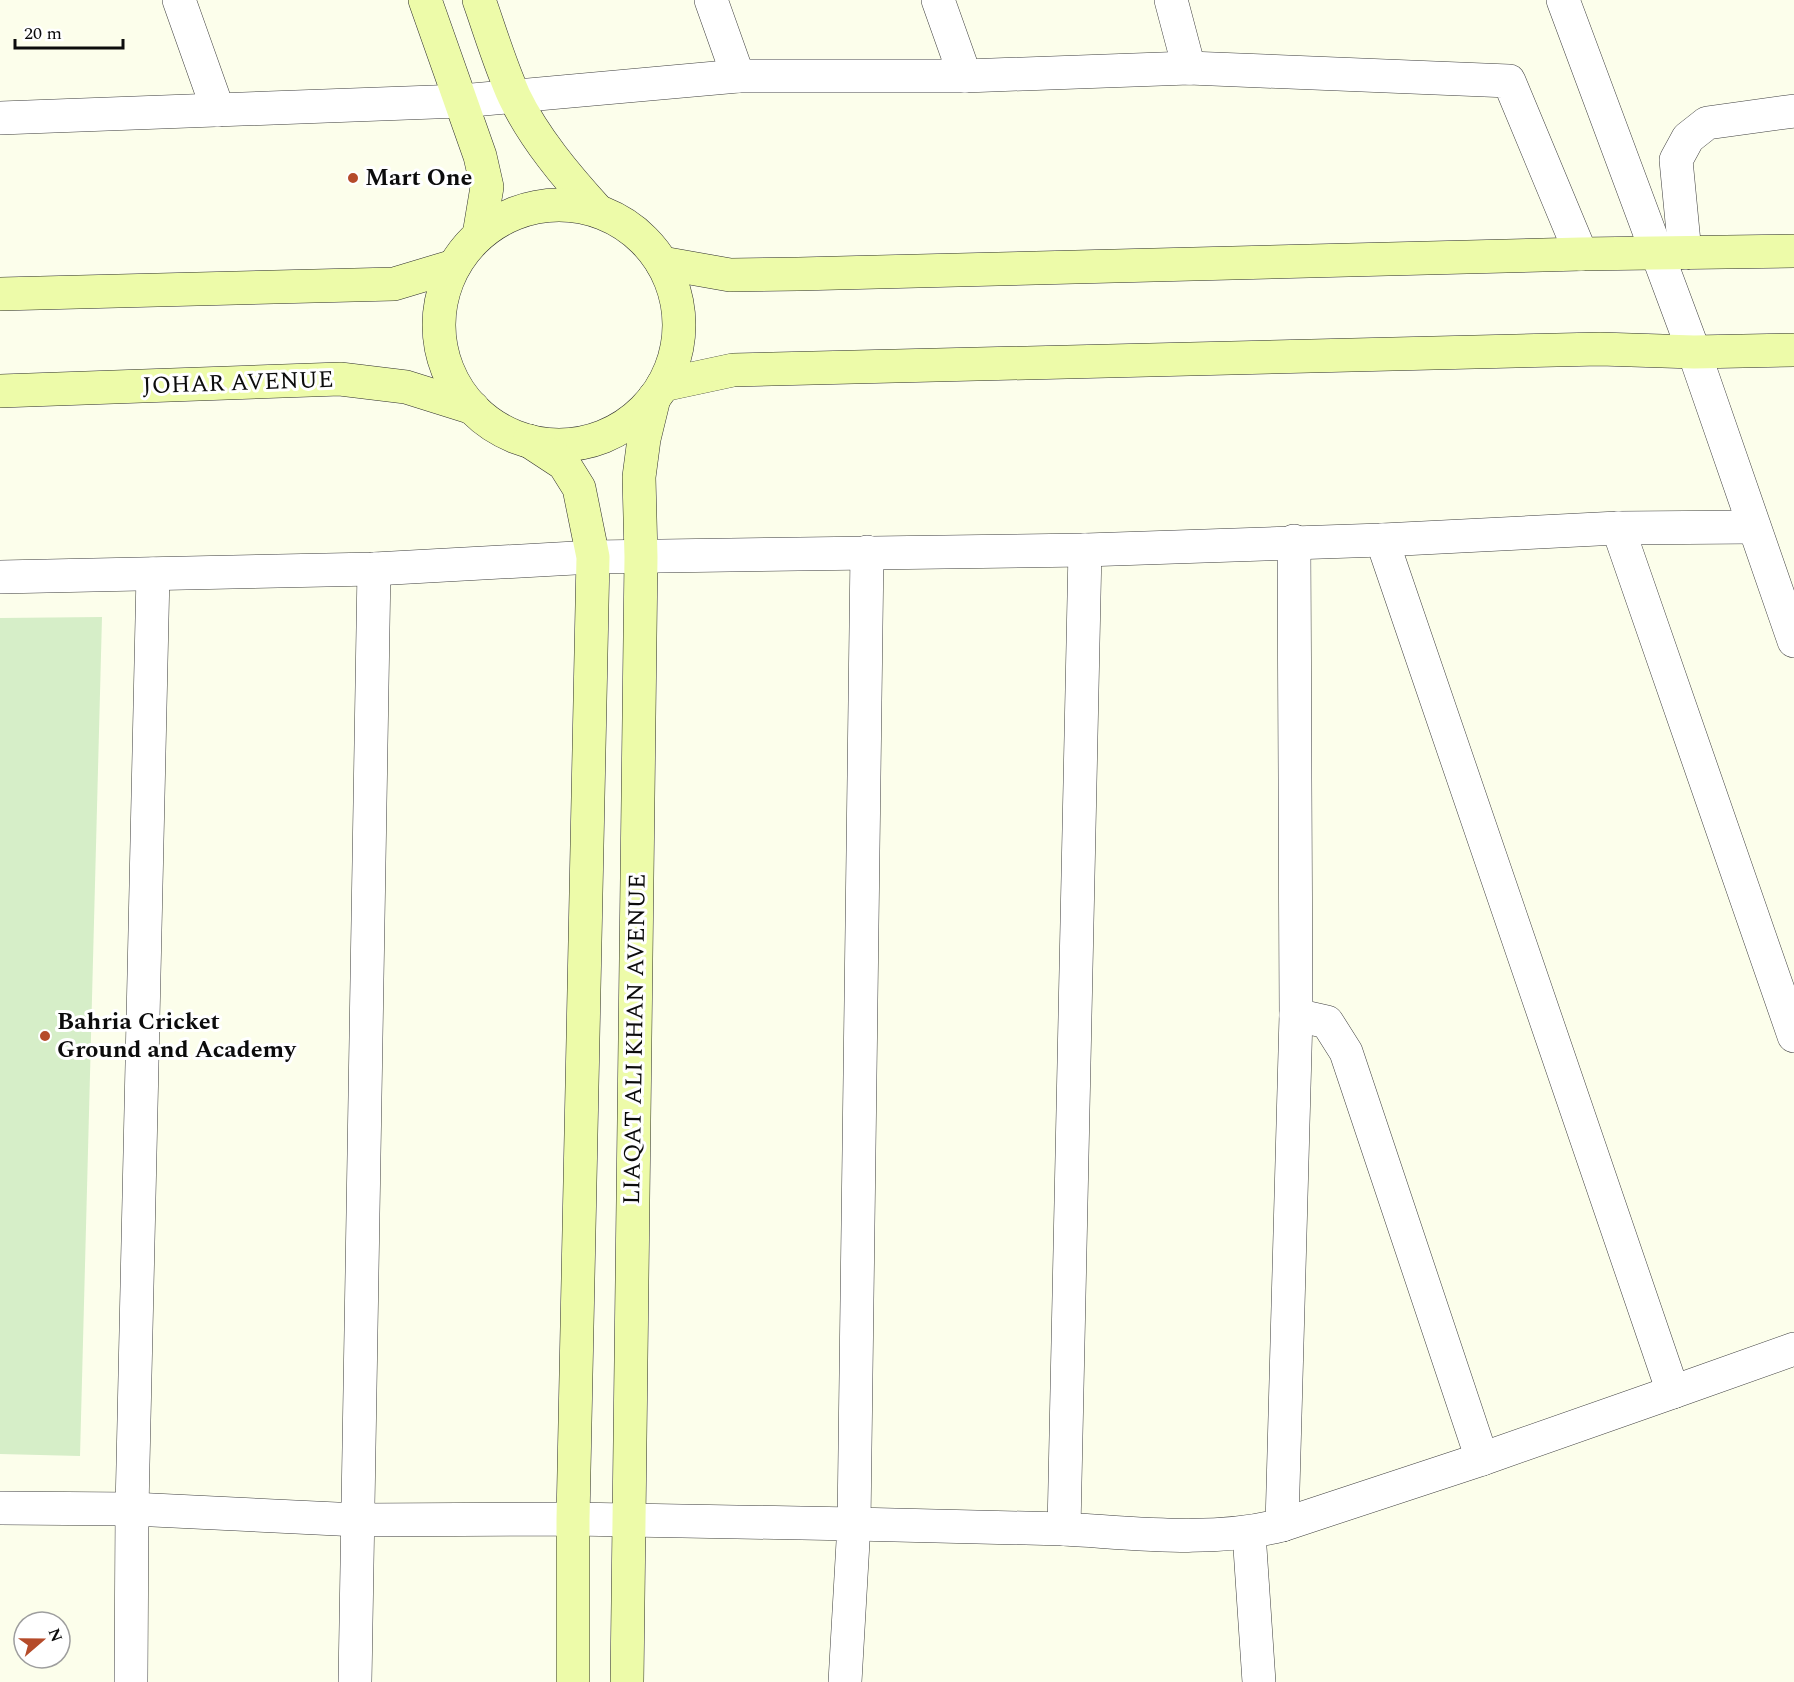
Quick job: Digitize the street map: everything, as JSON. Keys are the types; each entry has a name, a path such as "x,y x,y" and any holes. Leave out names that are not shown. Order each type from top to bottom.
{"street":[{"path":"179,0 219,110"},
{"path":"425,0 480,156 487,188 479,235"},
{"path":"479,0 514,95 531,126 570,180 598,211"},
{"path":"711,0 738,76"},
{"path":"938,0 965,76"},
{"path":"1171,0 1189,68"},
{"path":"1563,0 1670,253 1694,352 1794,641"},
{"path":"0,118 461,101 738,76 965,76 1189,68 1509,81 1581,254"},
{"path":"1670,253 1676,160 1688,138 1707,123 1794,111"},
{"path":"573,1682 573,1519 593,557 579,488 564,464 530,441 499,429 473,408 455,384 442,345 439,325 443,295 454,266 479,235 509,215 542,206 578,206 598,211"},
{"name":"LIAQAT ALI KHAN AVENUE","path":"598,211 634,232 662,263 674,292 679,324 675,355 659,392 644,439 639,477 641,557 627,1682"},
{"path":"662,263 730,275 1581,254 1794,251"},
{"path":"0,294 394,284 454,266"},
{"path":"530,441 569,445 607,435 633,419 659,392 733,370 1600,349 1694,352 1794,350"},
{"name":"JOHAR AVENUE","path":"0,391 339,380 406,387 473,408"},
{"path":"0,577 374,569 593,557 1085,550 1294,541 1382,540 1618,528 1754,527"},
{"path":"1618,528 1794,1036"},
{"path":"1382,540 1673,1392"},
{"path":"1282,1525 1296,1015 1294,541"},
{"path":"1064,1530 1085,550"},
{"path":"845,1682 854,1524 867,552"},
{"path":"355,1682 374,569"},
{"path":"131,1682 132,1509 153,574"},
{"path":"1296,1015 1328,1022 1346,1052 1482,1459"},
{"path":"0,1508 132,1509 358,1520 629,1519 1213,1536 1249,1533 1282,1525 1482,1459 1794,1349"},
{"path":"1249,1533 1259,1682"}],"green space":[{"name":"Bahria Cricket Ground and Academy","path":"102,617 80,1456 0,1454 0,618"}],"place":[{"name":"Mart One","path":"353,178"},
{"name":"Bahria Cricket Ground and Academy","path":"45,1036"}]}
